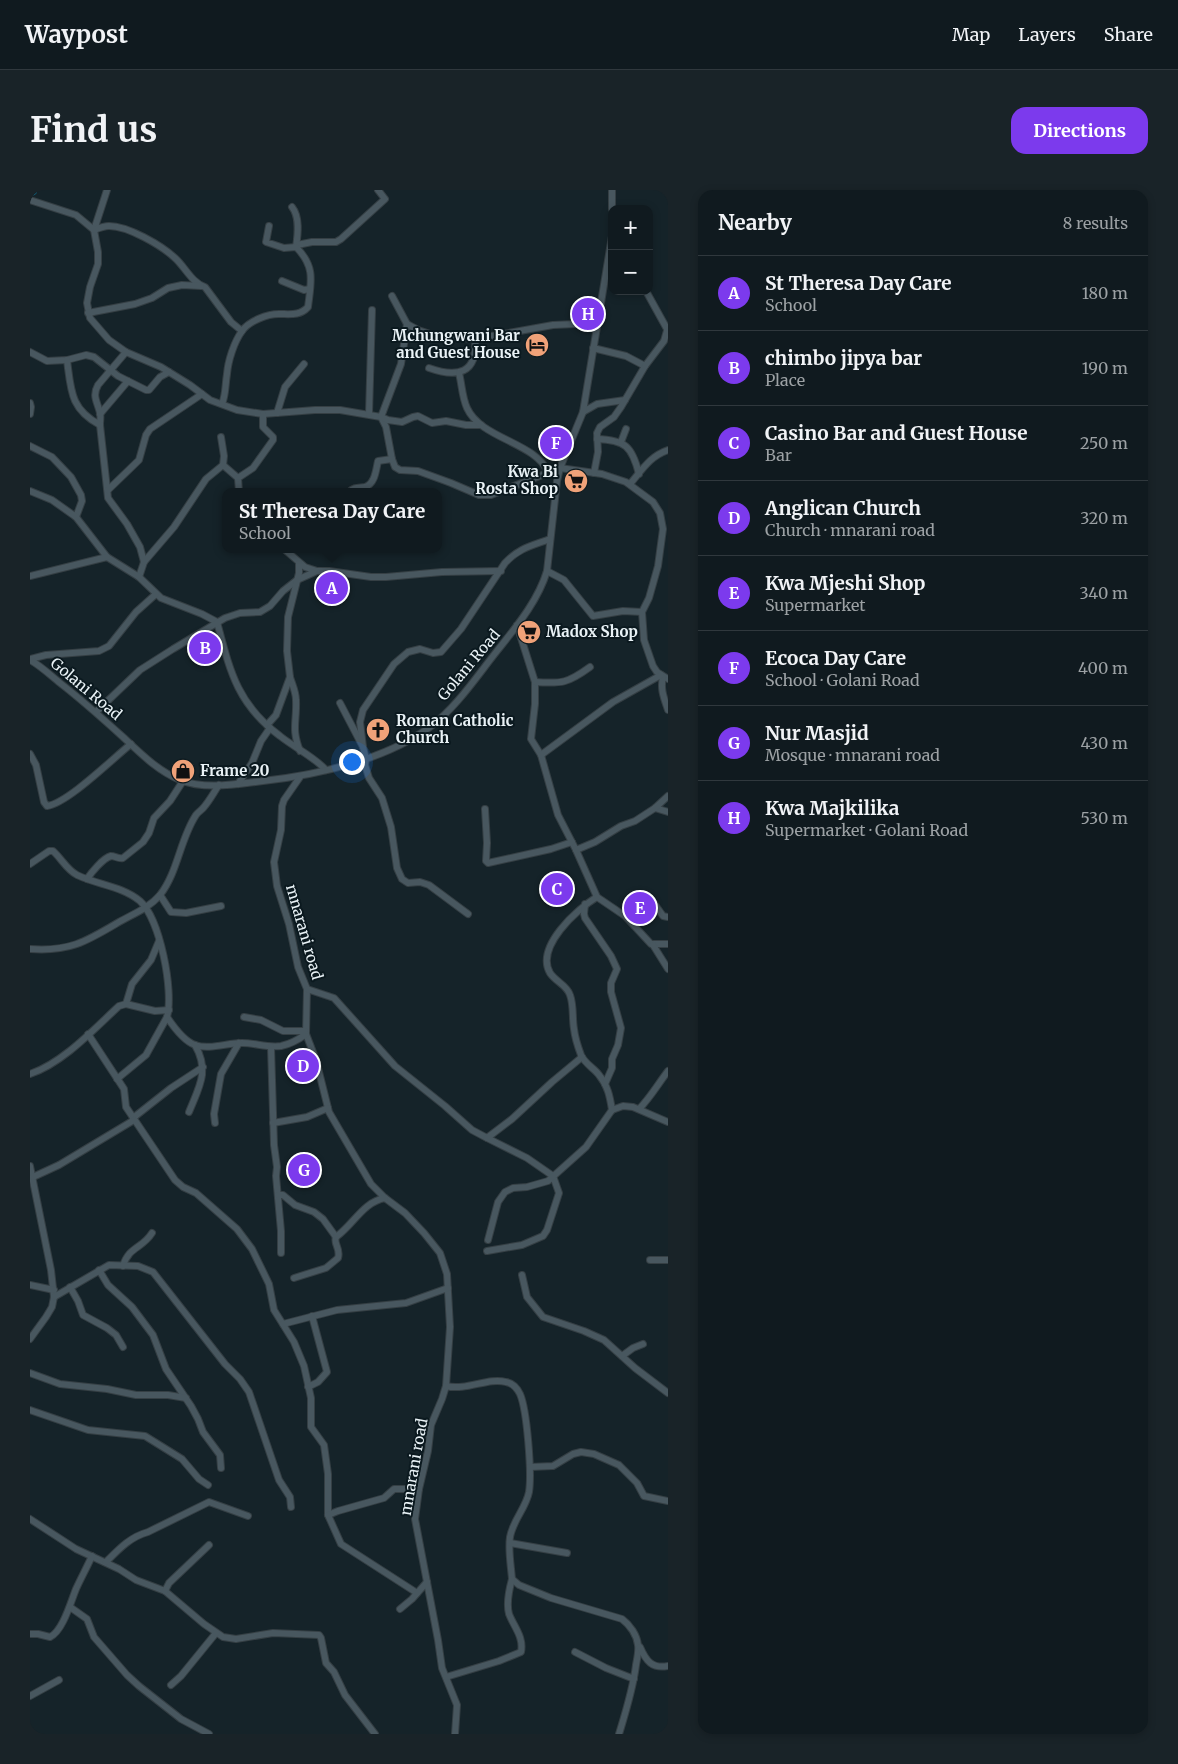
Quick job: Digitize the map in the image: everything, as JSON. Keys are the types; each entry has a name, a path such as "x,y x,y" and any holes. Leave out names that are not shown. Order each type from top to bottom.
{"street":[{"path":"107,190 94,230 98,264 90,287 87,303 88,313 94,324 109,340 126,352 169,372 210,400 237,410 263,414 340,410 369,414 402,422 418,416 432,423 446,421 466,425 481,425"},
{"path":"378,190 385,199"},
{"path":"268,226 266,242 284,248 312,242 336,242 342,239 385,199 387,190"},
{"path":"612,190 612,205"},
{"path":"30,200 76,215 94,230"},
{"path":"222,404 226,396 227,374 242,331 251,323 266,316 290,315 304,311 308,307 312,274 306,258 297,246 296,212 292,207"},
{"path":"94,230 106,226 116,226 146,239 176,259 192,278 209,291 231,322 242,331"},
{"name":"Golani Road","path":"30,659 96,712 157,767 183,781 219,785 300,777 366,759 408,742 431,726 463,695 517,625 537,595 547,571 560,468 583,412 606,262 610,250"},
{"path":"282,281 304,290 310,289"},
{"path":"88,313 135,304 152,298 168,288 182,285 201,286"},
{"path":"594,473 598,452 597,433 600,427 614,417 664,341 667,328 648,295"},
{"path":"392,296 407,324 436,336 475,339 554,326 598,323"},
{"path":"369,414 372,310"},
{"path":"407,324 401,364 381,417 386,428 392,459 400,470 418,471 479,495 491,495 560,468 602,474 630,484 656,505 666,532 649,598 642,612 646,648 653,666 664,677"},
{"path":"429,368 444,373 459,373 471,366 475,358 475,339"},
{"path":"593,348 626,356 646,366"},
{"path":"30,352 47,361 67,360 86,355 94,357 128,381 149,390 160,377 169,372"},
{"path":"126,352 98,385 94,394 100,414 108,498 136,539 144,562"},
{"path":"67,360 76,404 89,419 100,425"},
{"path":"277,413 285,387 304,364"},
{"path":"459,373 466,408 476,422 536,458 545,466 548,472"},
{"path":"100,414 128,381"},
{"path":"108,490 139,460 146,434 150,429 202,394"},
{"path":"583,412 597,404 625,400"},
{"path":"30,403 30,414"},
{"path":"238,478 253,468 273,440 273,437 263,427 263,414"},
{"path":"621,442 626,429"},
{"path":"139,577 144,562 174,527 206,479 223,465 224,456 221,437"},
{"path":"597,439 614,439 621,442 633,455 639,474"},
{"path":"30,446 52,457 71,477 81,495 82,501 76,517"},
{"path":"630,484 650,459 668,450"},
{"path":"355,488 368,485 372,482 376,474 378,461 392,459"},
{"path":"223,465 238,478 239,488"},
{"path":"30,491 52,500 76,517 107,557 139,577 156,594 217,622"},
{"path":"468,914 429,885 420,882 408,883 402,879 394,856 394,841 388,814 382,798 369,778 365,765 366,759 360,722 363,710 394,664 408,652 420,649 433,653 441,652 461,629 505,563 518,551 529,545 550,539"},
{"path":"288,553 310,570 371,577 442,572 501,571"},
{"path":"30,576 107,557"},
{"path":"299,563 288,617 287,651 290,677 296,701 295,738 300,751"},
{"path":"96,712 140,670 217,622 240,613 260,612 270,606 283,591 297,580 317,571"},
{"path":"547,571 564,580 593,616 623,611 642,612"},
{"path":"30,659 46,655 86,653 104,649 109,646 136,612 156,594"},
{"path":"217,622 226,661 240,693 250,708 300,751 316,759 326,770"},
{"path":"517,625 535,682 535,704 530,733 531,739 541,755 558,815 576,850 596,897 625,916 646,941 654,945 668,944"},
{"path":"535,682 563,683 578,676 590,667"},
{"path":"238,784 252,763 261,741 276,715 290,677"},
{"path":"664,677 661,686 668,710"},
{"path":"541,755 612,702 664,677"},
{"path":"340,703 363,748"},
{"path":"30,754 36,765 44,802 47,806 60,802 74,793 131,744"},
{"name":"mnarani road","path":"300,777 284,800 281,811 281,830 274,862 277,886 289,924 298,967 307,989 305,1033 316,1060 328,1108 371,1184 416,1223 433,1244 444,1262 448,1288 450,1327 446,1386 431,1424 428,1451 419,1489 415,1519 439,1656 458,1705 455,1734"},
{"path":"87,879 94,869 106,859 111,856 123,858 143,842 149,833 154,818 170,801 183,781"},
{"path":"30,949 59,949 79,944 146,907 160,895 197,814 219,785"},
{"path":"576,850 596,842 620,826 635,821 655,808 668,796"},
{"path":"655,808 668,812"},
{"path":"485,809 486,861 488,864 572,842"},
{"path":"30,864 49,851 53,851 75,874 127,892 146,907 151,914 165,965 168,1014 146,1055 117,1079"},
{"path":"160,895 171,912 179,914 221,906"},
{"path":"596,897 565,922 550,949 547,964 550,972 568,989 571,997 574,1029 582,1057 600,1075 610,1094 612,1110"},
{"path":"651,899 663,916 668,918"},
{"path":"585,904 585,918 611,956 617,969 611,992 621,1028 618,1045 612,1058 612,1068 605,1084"},
{"path":"126,1004 132,984 151,960 159,941"},
{"path":"654,945 668,969"},
{"path":"307,989 332,996 338,1001 396,1066 472,1130 527,1158 553,1176 559,1192 547,1230 543,1236 522,1245 487,1251"},
{"path":"30,1074 40,1071 58,1059 119,1006 126,1004 168,1014 188,1040 195,1045 202,1057 203,1067 200,1088 189,1112"},
{"path":"244,1017 261,1020 283,1031 305,1033"},
{"path":"195,1045 207,1046 239,1043 271,1047 290,1044 297,1041 305,1033"},
{"path":"88,1034 124,1089 126,1108 175,1180 183,1187 196,1193 228,1220 248,1242 269,1284 274,1310 294,1342 304,1366 311,1398 311,1427 324,1445 328,1474 328,1516 344,1547 368,1560 417,1593"},
{"path":"215,1123 214,1114 221,1074 239,1043"},
{"path":"271,1047 274,1145 282,1231 281,1252"},
{"path":"487,1138 512,1119 582,1057"},
{"path":"33,1177 59,1165 134,1119 171,1088 203,1067"},
{"path":"639,1109 651,1097 658,1083 668,1071"},
{"path":"488,1240 498,1202 506,1192 513,1188 545,1182 553,1176 586,1147 612,1110 623,1106 639,1109 668,1122"},
{"path":"273,1123 306,1117 328,1108"},
{"path":"30,1166 50,1262 54,1293 52,1307 30,1339"},
{"path":"278,1195 284,1195 295,1205 314,1212 323,1219 336,1236 335,1243 339,1251 338,1258 326,1268 294,1278"},
{"path":"336,1236 345,1230 370,1202 385,1198"},
{"path":"123,1266 128,1252 144,1244 152,1233"},
{"path":"650,1260 668,1260"},
{"path":"30,1285 54,1293 70,1287 109,1265 138,1266 154,1272 249,1392 279,1480 290,1497 291,1507"},
{"path":"99,1270 108,1285 144,1321 157,1342 161,1360 166,1369 186,1398 203,1432 220,1455 221,1468"},
{"path":"522,1275 528,1297 543,1317 604,1340 635,1368 668,1393"},
{"path":"70,1287 83,1315 116,1335 124,1347"},
{"path":"283,1324 337,1310 406,1303 448,1288"},
{"path":"308,1387 318,1382 327,1372 312,1316"},
{"path":"622,1356 643,1344"},
{"path":"30,1373 60,1384 107,1389 136,1395 168,1395 186,1398"},
{"path":"446,1386 459,1388 499,1381 513,1385 520,1394 523,1406 530,1467 527,1499 512,1529 510,1543 512,1579 508,1593 508,1608 510,1616 519,1632 522,1646 521,1652 446,1678"},
{"path":"30,1410 88,1430 145,1436 182,1459 208,1485"},
{"path":"530,1467 554,1466 573,1454 581,1452 594,1454 619,1465 632,1478 644,1496 668,1501"},
{"path":"328,1516 338,1511 384,1498 391,1491 398,1488 419,1489"},
{"path":"106,1562 137,1535 148,1532 209,1502 248,1516"},
{"path":"30,1519 76,1549 106,1562 136,1580 165,1591 216,1633 231,1639 273,1633 319,1635 326,1664 334,1672 346,1695 375,1734"},
{"path":"510,1543 567,1552"},
{"path":"165,1591 169,1584 209,1545"},
{"path":"31,1633 48,1637 54,1636 70,1607 76,1589 92,1556"},
{"path":"512,1579 519,1585 551,1598 622,1620 629,1624 645,1657 652,1665 656,1667 668,1666"},
{"path":"400,1609 427,1582"},
{"path":"70,1607 87,1619 94,1637 139,1686 181,1719 209,1734"},
{"path":"171,1685 181,1676 216,1633"},
{"path":"619,1734 632,1693 638,1644"},
{"path":"575,1652 606,1668 634,1679"},
{"path":"30,1696 59,1680"}],"place":[{"name":"Kwa Majkilika","path":"588,314"},
{"name":"Mchungwani Bar and Guest House","path":"537,345"},
{"name":"Ecoca Day Care","path":"556,443"},
{"name":"Kwa Bi Rosta Shop","path":"576,481"},
{"name":"St Theresa Day Care","path":"332,588"},
{"name":"Madox Shop","path":"529,632"},
{"name":"chimbo jipya bar","path":"205,648"},
{"name":"Roman Catholic Church","path":"378,730"},
{"name":"Frame 20","path":"183,771"},
{"name":"Casino Bar and Guest House","path":"557,889"},
{"name":"Kwa Mjeshi Shop","path":"640,908"},
{"name":"Anglican Church","path":"303,1066"},
{"name":"Nur Masjid","path":"304,1170"}]}
